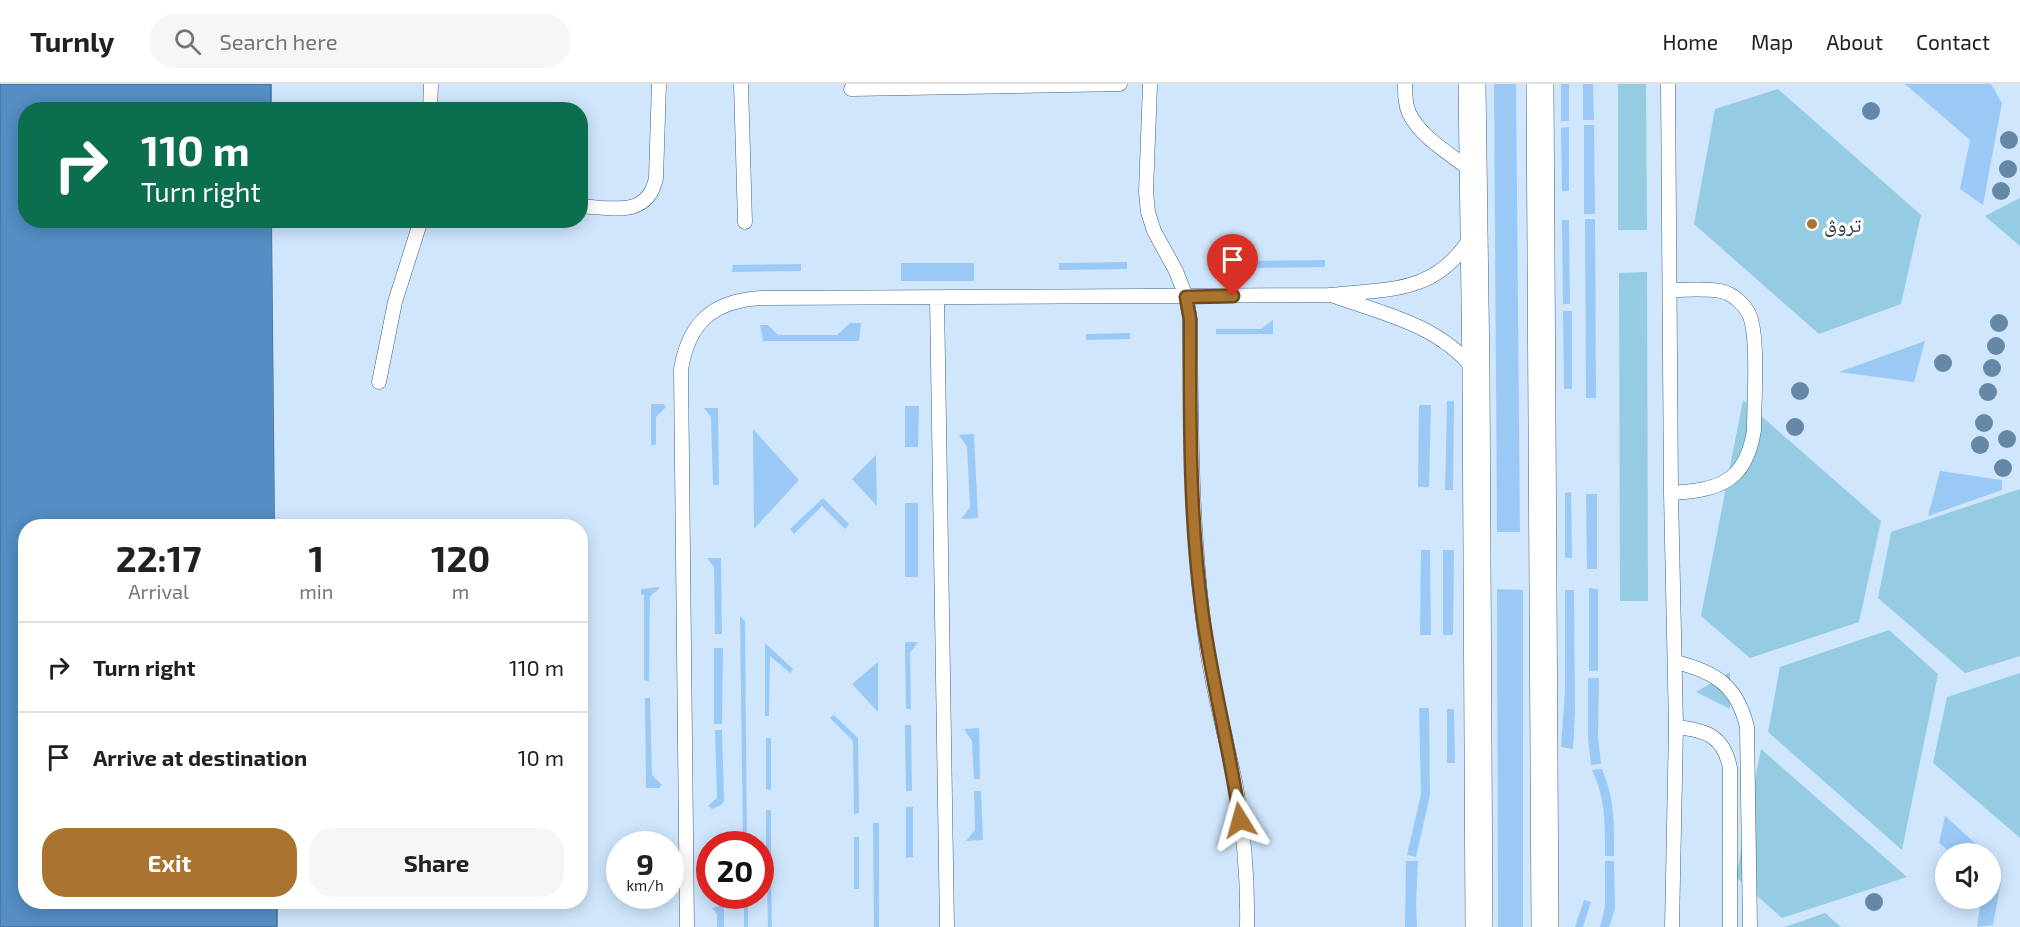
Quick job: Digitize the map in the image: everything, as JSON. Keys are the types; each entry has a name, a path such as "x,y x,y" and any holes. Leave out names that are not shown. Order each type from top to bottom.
{"street":[{"path":"1472,84 1479,927"},
{"path":"1539,84 1545,927"}],"lane":[{"path":"430,102 431,84"},
{"path":"588,206 628,208 638,206 648,199 654,189 659,84"},
{"path":"741,84 745,222"},
{"path":"851,89 1120,84"},
{"path":"1150,84 1146,192 1148,212 1154,231 1176,272 1186,297 1190,319 1193,489 1201,607 1214,684 1236,787 1247,877 1247,927"},
{"path":"1405,84 1408,111 1419,127 1473,172"},
{"path":"1668,84 1671,493 1676,662 1672,927"},
{"path":"379,382 395,302 419,228"},
{"path":"687,927 681,369 684,349 705,316 722,305 741,299 1329,295 1402,288 1430,278 1456,258 1474,232"},
{"path":"1670,290 1722,291 1742,304 1749,315 1753,332 1754,361 1754,430 1747,457 1739,469 1718,487 1702,491 1671,493"},
{"path":"1329,295 1432,332 1449,343 1476,372"},
{"path":"936,298 947,927"},
{"path":"1676,662 1697,667 1721,680 1731,689 1744,713 1747,727 1750,927"},
{"path":"1676,727 1696,729 1716,738 1728,757 1730,768 1730,927"}],"shaded area":[{"path":"0,84 271,84 271,102 18,102 18,228 272,228 275,519 18,519 18,909 277,909 277,927 0,927"},
{"path":"1494,84 1516,84 1520,532 1497,532"},
{"path":"1561,84 1569,84 1569,121 1561,121"},
{"path":"1583,84 1593,84 1594,120 1583,120"},
{"path":"1905,84 1991,84 2002,103 1983,205 1960,189 1970,140"},
{"path":"1584,125 1594,125 1595,214 1584,214"},
{"path":"1569,127 1569,191 1562,191 1561,128"},
{"path":"1585,219 1595,219 1596,398 1586,398"},
{"path":"1562,220 1569,220 1570,304 1563,304"},
{"path":"1325,260 1325,267 1257,268 1257,261"},
{"path":"1127,262 1127,269 1059,270 1059,263"},
{"path":"901,263 974,263 974,281 901,281"},
{"path":"801,264 801,271 732,272 733,265"},
{"path":"1563,311 1572,311 1572,389 1564,389"},
{"path":"1273,320 1273,334 1216,334 1216,329 1261,329"},
{"path":"850,323 861,323 859,341 763,341 760,325 768,325 778,335 837,335"},
{"path":"1130,333 1130,339 1086,340 1086,334"},
{"path":"1925,341 1914,382 1839,372"},
{"path":"1447,401 1454,401 1453,490 1445,490"},
{"path":"651,404 663,404 666,407 656,417 656,445 651,445"},
{"path":"1419,405 1431,405 1429,487 1418,487"},
{"path":"905,406 919,406 918,447 905,447"},
{"path":"704,408 718,408 719,485 713,485 711,417"},
{"path":"753,429 799,480 754,529"},
{"path":"974,434 978,518 961,519 970,507 967,447 959,435"},
{"path":"876,455 877,506 852,479"},
{"path":"1940,471 2002,480 2002,490 1928,516"},
{"path":"1571,492 1572,558 1565,558 1565,493"},
{"path":"1586,494 1597,494 1597,569 1587,569"},
{"path":"823,498 849,524 845,529 822,506 794,534 790,529"},
{"path":"905,503 918,503 918,577 905,577"},
{"path":"1421,550 1430,550 1431,635 1420,635"},
{"path":"1443,550 1454,550 1453,635 1443,635"},
{"path":"707,558 721,558 722,634 715,634 714,567"},
{"path":"659,587 650,596 649,681 644,680 644,595 641,594 641,589"},
{"path":"1589,588 1598,589 1598,671 1589,671"},
{"path":"1497,589 1523,590 1523,927 1498,927"},
{"path":"1565,590 1574,590 1573,749 1561,747 1565,691"},
{"path":"740,616 745,621 747,831 743,831"},
{"path":"905,642 918,642 910,653 911,709 906,709"},
{"path":"765,643 793,669 790,673 770,656 769,716 765,716"},
{"path":"714,648 723,648 722,724 714,724"},
{"path":"878,662 878,712 852,684"},
{"path":"1588,678 1599,678 1598,736 1601,764 1591,765 1588,738"},
{"path":"645,698 650,698 652,775 662,785 659,788 646,788"},
{"path":"1419,708 1429,708 1430,795 1416,857 1407,855 1421,794"},
{"path":"1447,709 1454,709 1455,763 1447,763"},
{"path":"834,715 858,738 859,813 854,814 853,741 830,718"},
{"path":"905,725 911,725 912,791 906,791"},
{"path":"979,728 980,779 974,779 972,741 964,729"},
{"path":"715,730 722,730 724,801 712,809 708,806 717,798"},
{"path":"766,738 771,738 771,790 766,789"},
{"path":"1602,769 1612,802 1614,856 1605,856 1605,823 1602,802 1592,770"},
{"path":"974,791 981,791 983,840 966,841 975,830"},
{"path":"906,807 913,807 913,857 906,858"},
{"path":"766,810 771,810 771,831 766,831"},
{"path":"1945,816 1975,843 1939,843"},
{"path":"873,823 879,823 879,927 874,927"},
{"path":"854,837 859,837 859,889 854,889"},
{"path":"1406,861 1418,861 1417,927 1405,927"},
{"path":"1605,861 1614,861 1615,909 1609,927 1600,927 1605,907"},
{"path":"1584,900 1591,902 1583,927 1575,927"},
{"path":"713,909 724,909 724,927 717,927 717,914"},
{"path":"744,909 748,909 748,927 744,927"},
{"path":"768,909 772,909 772,927 768,927"},
{"path":"1980,909 1996,909 1993,925 1977,927"}],"pier":[{"path":"272,228 275,228 278,519 275,519"}],"building":[{"path":"1618,84 1646,84 1647,230 1618,230"},
{"path":"1778,89 1921,215 1901,304 1819,334 1694,224 1715,109"},
{"path":"2020,198 2020,246 1985,216"},
{"path":"1647,272 1648,601 1620,601 1619,273"},
{"path":"1743,400 1881,521 1859,622 1750,658 1701,616"},
{"path":"2020,489 2020,656 1965,673 1878,598 1891,532"},
{"path":"1889,630 1938,674 1902,850 1768,732 1780,667"},
{"path":"1730,672 1730,709 1696,692"},
{"path":"2020,673 2020,838 1933,763 1947,697"},
{"path":"1761,749 1907,877 1782,918 1736,877"},
{"path":"1825,913 1841,927 1785,927"}],"place":[{"name":"تروڨ","path":"1812,224"}],"route":[{"path":"1233,296 1186,297 1190,319 1190,415 1201,607 1216,695 1236,787 1240,820"}]}
